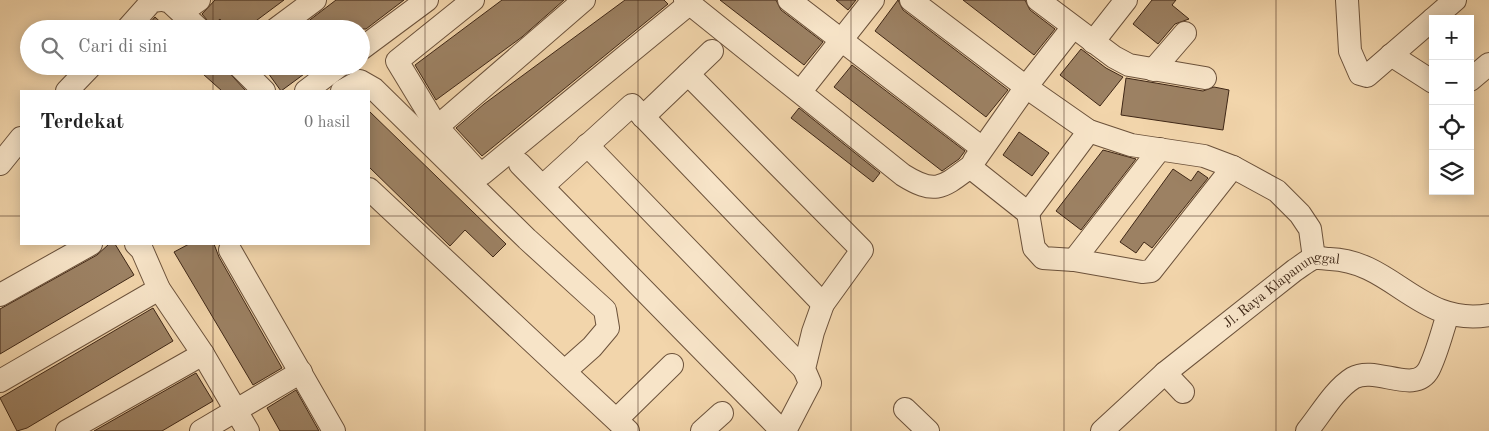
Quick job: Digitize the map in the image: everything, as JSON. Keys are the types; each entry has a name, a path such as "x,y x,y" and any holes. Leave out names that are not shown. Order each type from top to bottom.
{"street":[{"path":"135,20 152,2 161,0 190,6 196,20"},
{"path":"288,20 315,0"},
{"path":"370,42 427,0"},
{"path":"473,0 397,61 437,127 478,172 482,174 687,2 903,175 920,186 937,187 950,182 976,157 1073,27"},
{"path":"437,127 584,0"},
{"path":"789,0 842,41 976,157 1028,213 1034,248 1044,258 1074,260 1142,272 1151,271 1242,171"},
{"path":"801,92 873,0"},
{"path":"911,0 1026,88 1089,131 1131,145 1204,156 1242,171 1277,191 1300,214 1310,230 1314,258"},
{"path":"1093,42 1126,0"},
{"path":"1347,0 1350,51 1360,74 1370,75 1429,22"},
{"path":"1438,15 1455,0"},
{"path":"1040,1 1093,42 1129,65 1205,78"},
{"path":"1153,70 1185,33"},
{"path":"643,118 712,52"},
{"path":"1391,55 1429,79"},
{"path":"1474,77 1489,64"},
{"path":"688,74 862,250 824,304 813,332 804,369"},
{"path":"68,90 83,75"},
{"path":"248,75 263,90"},
{"path":"307,90 327,75"},
{"path":"344,90 360,81 374,89 527,239 606,310 608,328 592,347 565,371"},
{"path":"543,186 632,105 824,304"},
{"path":"1028,213 1089,131"},
{"path":"0,164 20,139"},
{"path":"520,164 783,431 810,383 804,369 587,146"},
{"path":"1074,260 1160,149"},
{"path":"370,190 622,425 672,365"},
{"path":"0,293 89,245"},
{"path":"137,245 142,250 159,288 203,354 248,431"},
{"path":"230,250 334,431"},
{"name":"Jl. Raya Klapanunggal","path":"1110,430 1165,373 1295,270 1314,258 1343,259 1364,266 1430,307 1448,314 1489,315"},
{"path":"0,381 159,288"},
{"path":"1307,431 1342,388 1354,378 1374,374 1406,381 1419,379 1428,371 1448,314"},
{"path":"67,431 203,354"},
{"path":"201,431 301,372"},
{"path":"1165,373 1183,392"},
{"path":"905,409 928,431"},
{"path":"702,431 722,413"}],"building":[{"path":"215,0 284,0 257,20 207,20 202,14"},
{"path":"336,0 404,0 370,26 370,20 310,20"},
{"path":"502,0 564,0 522,37 436,100 415,65"},
{"path":"625,0 664,0 668,4 482,156 456,128 484,104"},
{"path":"720,0 776,0 781,10 823,42 804,65"},
{"path":"836,0 856,0 848,10"},
{"path":"898,0 903,10 1008,90 986,117 875,31"},
{"path":"963,0 1025,0 1030,10 1055,29 1034,55"},
{"path":"1152,0 1176,0 1172,5 1189,19 1175,24 1158,44 1133,24"},
{"path":"1081,49 1106,68 1123,77 1100,106 1060,75"},
{"path":"852,65 965,151 959,159 942,171 834,87"},
{"path":"204,75 231,75 245,90 221,90"},
{"path":"269,75 303,75 282,90 280,90"},
{"path":"1126,78 1203,91 1214,87 1229,90 1223,130 1121,115"},
{"path":"799,108 880,173 873,182 791,118"},
{"path":"370,112 506,244 493,257 465,230 450,246 370,168"},
{"path":"1019,132 1049,153 1032,176 1003,155"},
{"path":"1103,150 1136,159 1081,230 1056,211"},
{"path":"1173,169 1191,181 1198,171 1208,178 1152,248 1144,242 1136,253 1120,242"},
{"path":"108,245 116,245 134,275 0,354 0,309 97,255"},
{"path":"187,245 214,245 219,257 282,368 253,385 174,252"},
{"path":"153,308 173,341 27,428 17,431 0,398"},
{"path":"196,373 213,401 162,431 94,431"},
{"path":"296,390 319,431 280,431 267,408"}]}
